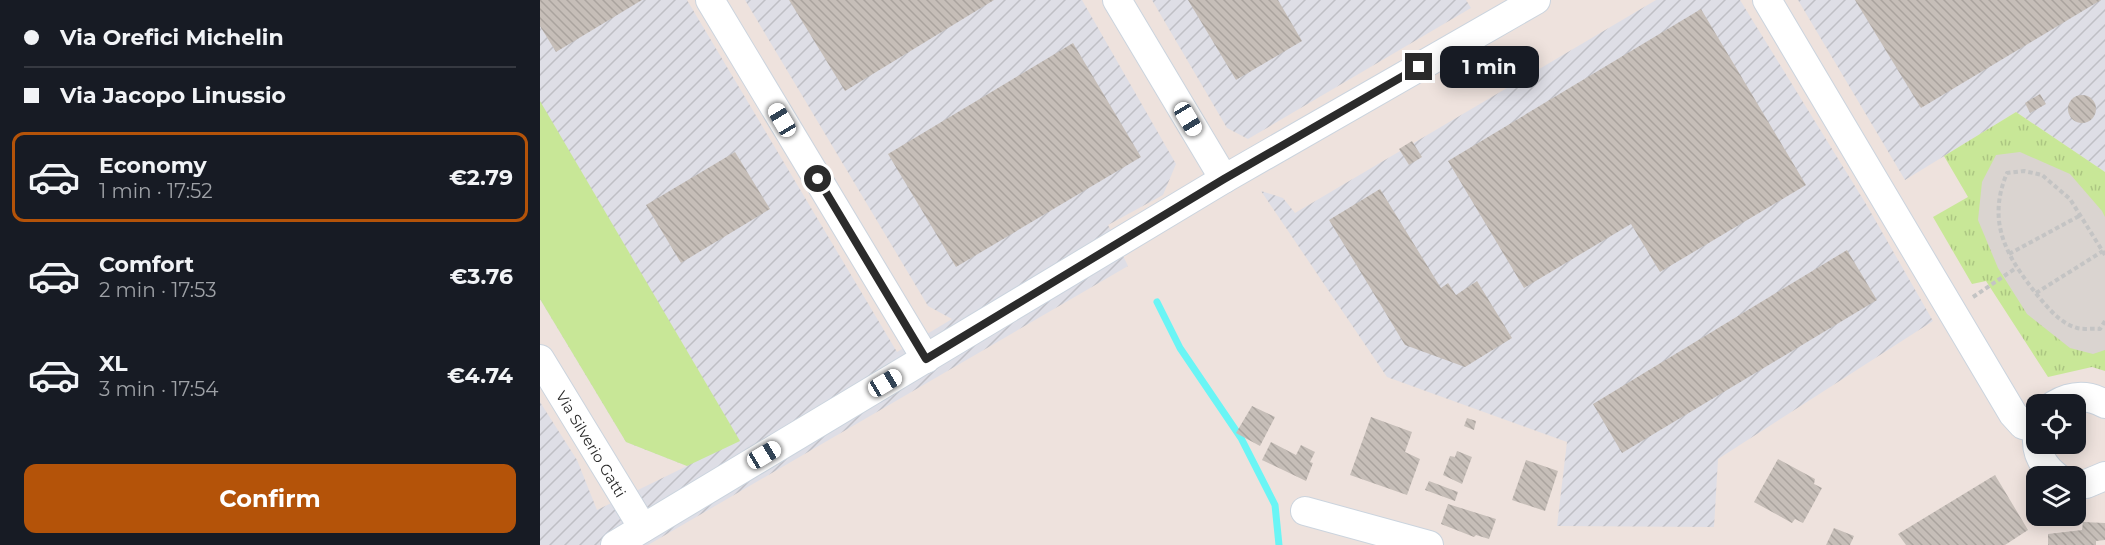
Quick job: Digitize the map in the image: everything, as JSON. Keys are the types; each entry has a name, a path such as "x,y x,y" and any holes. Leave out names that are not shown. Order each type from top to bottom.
{"street":[{"path":"711,0 926,359"},
{"path":"1116,0 1224,179"},
{"path":"615,545 1224,179 1536,0"},
{"path":"1767,0 2013,414 2026,426"},
{"name":"Via Silverio Gatti","path":"540,359 643,528"},
{"path":"2086,397 2105,404"},
{"path":"2086,484 2105,476"},
{"path":"1305,511 1429,545"}],"path":[{"path":"2036,293 2104,253 2070,199 2042,175 2024,171 2007,173 2000,190 1998,212 2004,245 2016,268 2036,293 2054,315 2077,328 2100,328 2105,321"},
{"path":"2009,254 2080,215"},
{"path":"1952,310 2016,268"}],"shaded area":[{"path":"540,0 687,0 897,352 952,319 928,306 745,0 1082,0 1176,164 1163,195 1108,225 1128,266 648,545 540,545 540,402 577,460 597,510 687,466 626,442 540,299"},
{"path":"1152,0 1466,0 1471,8 1248,139 1227,128"},
{"path":"1656,0 1740,0 1866,204 1933,321 1718,459 1714,527 1557,526 1567,442 1387,377 1261,191 1283,198 1295,213"},
{"path":"1798,0 2105,0 2105,172 2016,112 1905,180"},
{"path":"2020,152 2070,174 2105,217 2105,350 2093,354 2070,348 2027,314 1998,268 1978,220 1982,182 1996,155"}],"green space":[{"path":"540,101 740,441 687,466 626,442 540,299"},
{"path":"2016,112 2105,172 2105,371 2092,367 2048,377 1986,281 1972,284 1933,217 1968,197 1944,156"}],"building":[{"path":"540,0 642,0 556,52 540,26"},
{"path":"789,0 994,0 845,91"},
{"path":"1188,0 1278,0 1302,41 1236,80"},
{"path":"1855,0 2101,0 1921,108"},
{"path":"1701,9 1806,185 1660,272 1631,224 1524,288 1448,161"},
{"path":"1073,43 1141,157 956,267 888,154"},
{"path":"2040,94 2046,104 2030,113 2025,103"},
{"path":"2082,95 2092,99 2096,109 2092,119 2082,123 2072,119 2068,109 2072,99"},
{"path":"1412,141 1422,157 1409,165 1399,149"},
{"path":"735,152 770,209 681,263 646,205"},
{"path":"1380,189 1441,288 1448,283 1456,295 1477,281 1512,338 1465,367 1405,345 1329,220"},
{"path":"1847,250 1877,300 1622,453 1593,404"},
{"path":"1252,406 1275,417 1260,446 1236,433"},
{"path":"1371,417 1412,432 1405,452 1420,459 1407,495 1350,475"},
{"path":"1467,418 1476,421 1474,430 1464,426"},
{"path":"1271,442 1296,455 1301,445 1315,452 1310,462 1313,463 1306,481 1262,460"},
{"path":"1457,451 1472,457 1462,484 1443,475 1450,456 1455,457"},
{"path":"1778,459 1815,479 1814,484 1822,488 1803,523 1795,519 1792,523 1754,502"},
{"path":"1526,460 1558,471 1545,511 1512,500"},
{"path":"1995,475 2028,530 2005,545 1906,545 1898,534"},
{"path":"1429,481 1458,492 1455,501 1425,490"},
{"path":"1448,504 1496,519 1489,539 1476,535 1474,537 1441,524"},
{"path":"2086,522 2105,523 2105,540 2096,541 2096,545 2048,545 2048,534 2082,530"},
{"path":"1834,528 1854,536 1850,545 1826,545"}],"waterway":[{"path":"1157,302 1180,348 1241,438 1275,505 1279,545"}],"route":[{"path":"818,179 926,359 1224,179 1419,67"}]}
